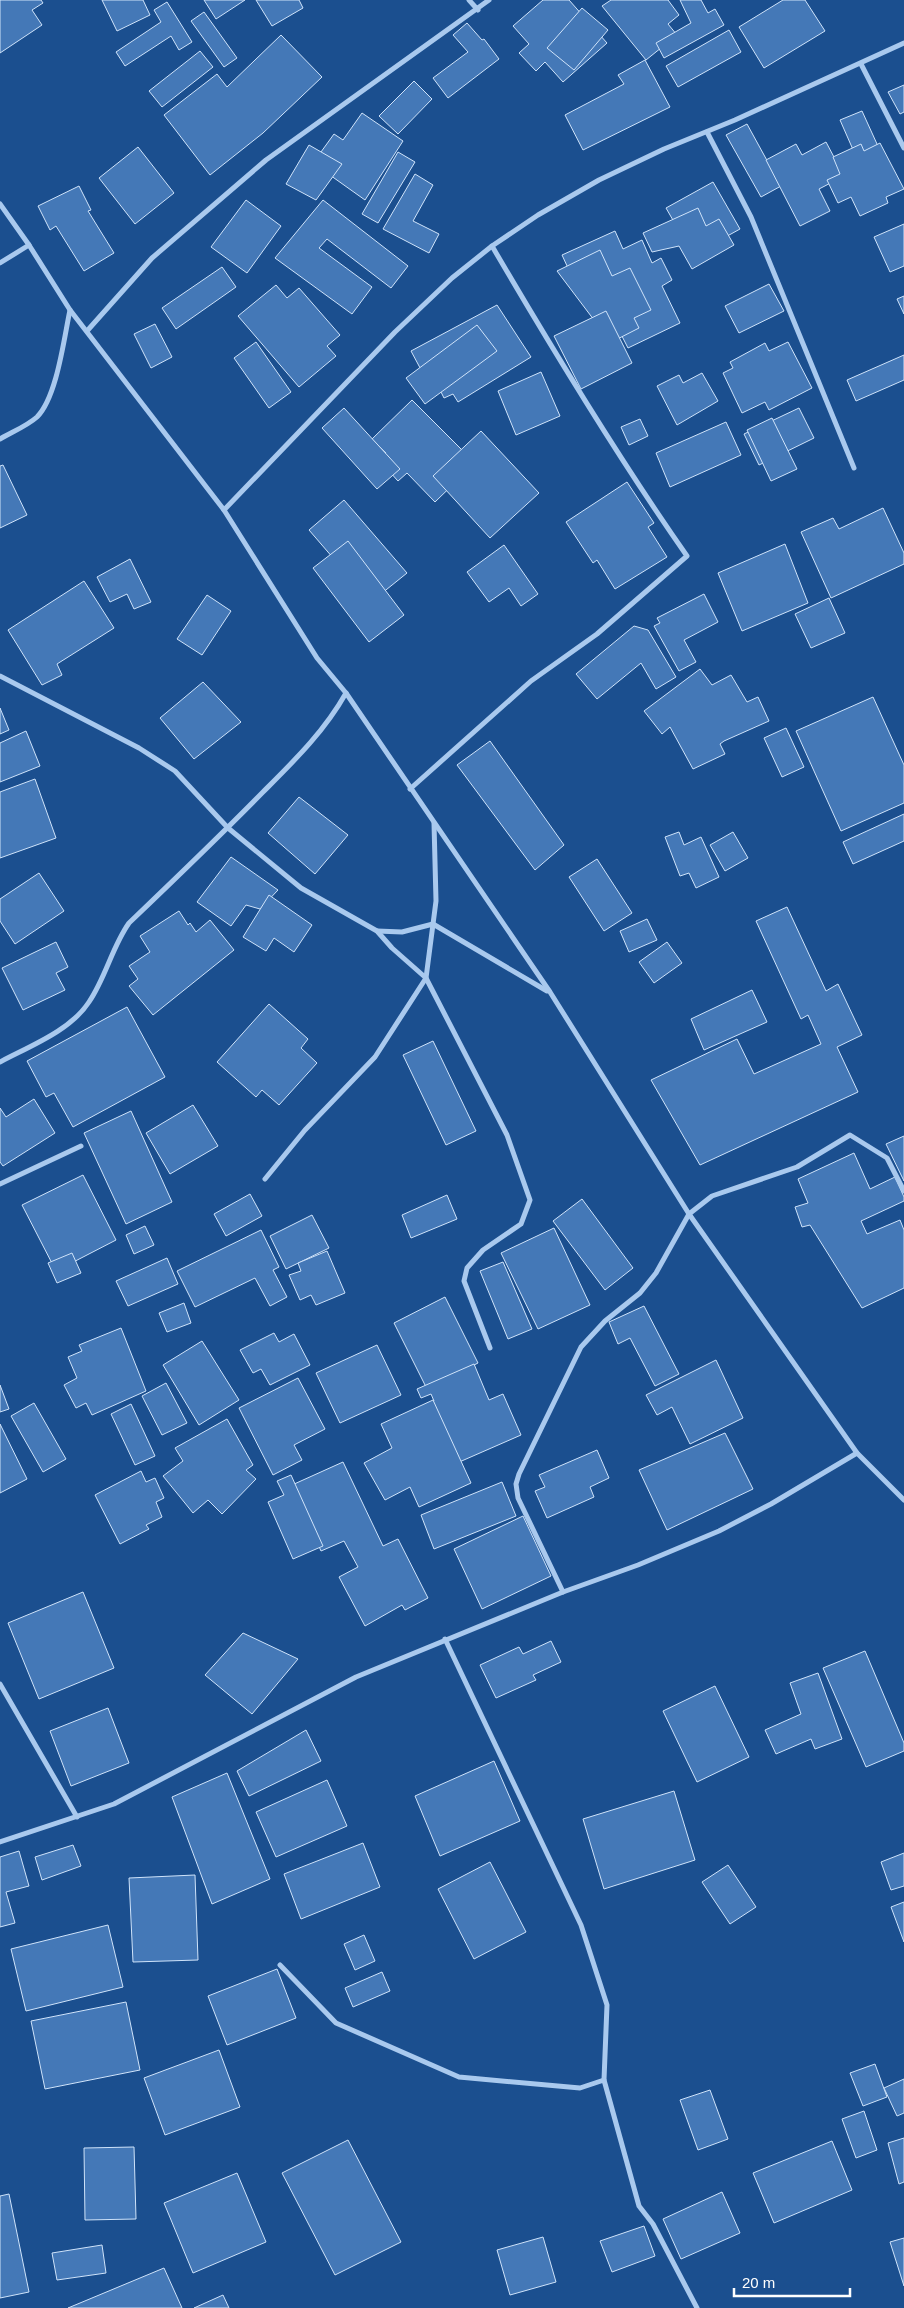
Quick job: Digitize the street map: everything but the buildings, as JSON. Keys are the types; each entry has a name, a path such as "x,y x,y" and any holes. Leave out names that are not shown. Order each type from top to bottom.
{"street":[{"path":"469,0 478,10"},
{"path":"86,331 152,258 266,160 478,10 489,0"},
{"path":"224,510 395,332 452,278 492,246 538,215 599,180 664,149 861,64 904,43"},
{"path":"861,64 904,148"},
{"path":"707,132 751,217 854,468"},
{"path":"0,204 29,245 70,310 224,510 317,658 346,694 550,992 689,1214 857,1454 904,1500"},
{"path":"0,263 29,245"},
{"path":"410,789 531,681 597,634 687,556 635,482 566,372 492,246"},
{"path":"0,439 36,418 46,405 52,392 70,310"},
{"path":"0,676 139,748 175,771 228,828 301,888 378,931 392,948 426,978 507,1135 530,1200 521,1224 483,1250 467,1268 464,1281 490,1348"},
{"path":"0,1062 65,1026 78,1015 90,1002 121,934 129,922 228,828 323,729 346,694"},
{"path":"265,1179 305,1130 375,1057 426,978 436,901 434,822"},
{"path":"378,931 402,932 433,924 550,992"},
{"path":"563,1592 518,1498 516,1484 519,1474 581,1347 605,1321 640,1293 656,1273 689,1214 712,1196 797,1167 850,1135 887,1158 904,1191"},
{"path":"0,1184 80,1146"},
{"path":"0,1842 114,1804 356,1677 445,1639 563,1592 638,1565 719,1531 772,1504 857,1454"},
{"path":"445,1639 581,1925 607,2005 604,2080 640,2206 652,2224 697,2308"},
{"path":"0,1684 77,1817"},
{"path":"280,1965 336,2023 459,2077 580,2088 604,2080"}]}
